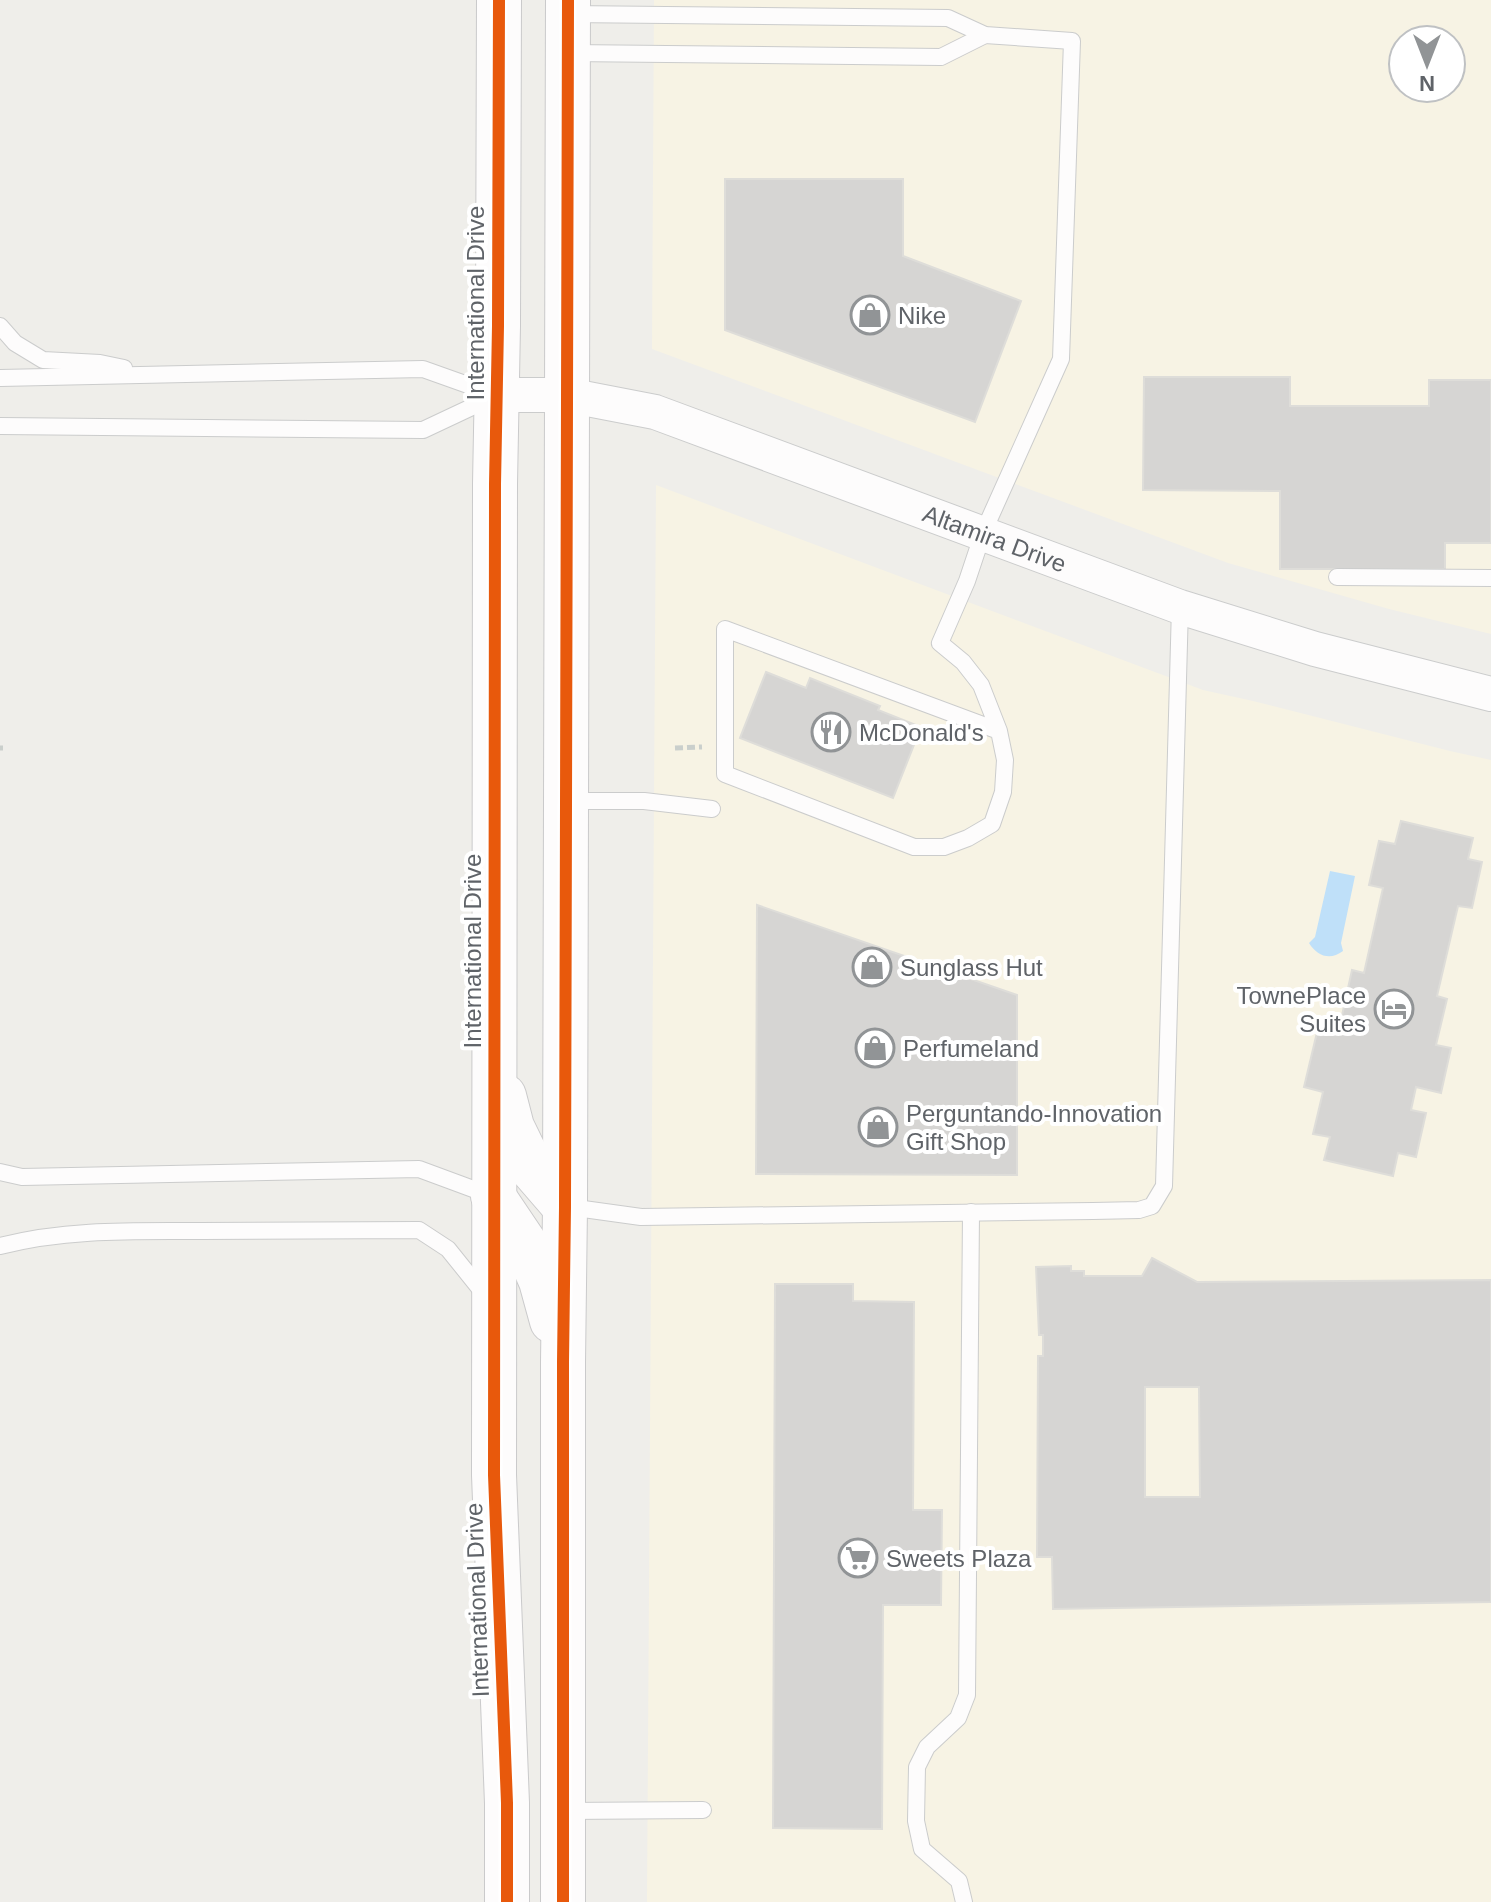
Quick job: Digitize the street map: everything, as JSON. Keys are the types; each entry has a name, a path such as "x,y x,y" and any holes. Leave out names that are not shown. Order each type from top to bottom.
{"street":[{"name":"International Drive","path":"499,0 494,1475 507,1803 507,1902"},
{"path":"563,1902 568,22"},
{"name":"Altamira Drive","path":"497,395 567,395 655,412 1180,607 1315,649 1491,694"},
{"path":"494,1059 512,1127 533,1170 565,1207"},
{"path":"493,1196 524,1242 541,1281 563,1362"}],"lane":[{"path":"568,22 948,18 985,35 1072,41 1061,359 983,533 967,581 940,643 963,662 981,685 999,731 1005,760 1003,792 992,824 944,847 914,847 725,774 725,629 999,731"},
{"path":"568,22 941,57 985,35"},
{"path":"0,326 15,343 43,360 100,363 149,374"},
{"path":"0,378 423,369 497,395"},
{"path":"0,426 423,430 497,395"},
{"path":"1337,577 1491,578"},
{"path":"565,1207 641,1217 1139,1210 1152,1206 1164,1186 1180,607"},
{"path":"565,801 644,801 712,809"},
{"path":"0,1172 22,1177 419,1169 493,1196"},
{"path":"0,1186 22,1177"},
{"path":"964,1902 959,1881 922,1849 916,1821 917,1767 927,1747 958,1718 967,1695 971,1212"},
{"path":"0,1246 76,1234 132,1231 419,1230 448,1249 494,1306"},
{"path":"564,1811 703,1810"}],"path":[{"path":"675,748 705,747"}],"shaded area":[{"path":"654,0 1491,0 1491,634 1389,609 1228,563 652,349"},
{"path":"656,485 1203,690 1491,760 1491,1902 647,1902"}],"water":[{"path":"1330,871 1355,876 1341,943 1343,951 1329,956 1320,954 1309,943 1315,937"}],"building":[{"name":"Nike","path":"725,179 903,179 903,256 1021,301 975,422 725,330"},
{"path":"1144,377 1290,377 1290,406 1429,406 1429,380 1491,380 1491,543 1445,543 1445,569 1280,569 1280,491 1143,490"},
{"name":"McDonald's","path":"766,672 806,688 810,678 880,706 878,710 921,727 893,798 740,738"},
{"name":"TownePlace Suites","path":"1401,821 1473,838 1468,859 1482,862 1472,908 1458,906 1437,996 1447,999 1436,1045 1451,1048 1441,1093 1416,1087 1411,1110 1426,1113 1416,1157 1398,1153 1393,1176 1324,1160 1330,1137 1313,1134 1323,1092 1304,1087 1319,1024 1335,1027 1337,1019 1341,1020 1352,970 1364,973 1383,888 1369,885 1379,841 1395,844"},
{"path":"757,905 1017,995 1017,1175 756,1174"},
{"path":"1152,1258 1197,1282 1491,1280 1491,1602 1053,1609 1052,1557 1037,1557 1038,1356 1043,1356 1043,1335 1039,1335 1036,1267 1071,1266 1071,1271 1084,1271 1084,1276 1142,1276","holes":["1145,1387 1199,1387 1200,1497 1145,1497"]},
{"name":"Sweets Plaza","path":"775,1284 853,1284 853,1301 914,1302 913,1510 942,1510 941,1605 883,1605 882,1829 773,1828"}],"cycle path":[{"path":"499,0 494,1475 507,1803 507,1902"},
{"path":"563,1902 568,0"}],"place":[{"name":"Nike","path":"870,315"},
{"name":"McDonald's","path":"831,732"},
{"name":"Sunglass Hut","path":"872,967"},
{"name":"TownePlace Suites","path":"1394,1009"},
{"name":"Perfumeland","path":"875,1048"},
{"name":"Perguntando-Innovation Gift Shop","path":"878,1127"},
{"name":"Sweets Plaza","path":"858,1558"}]}
